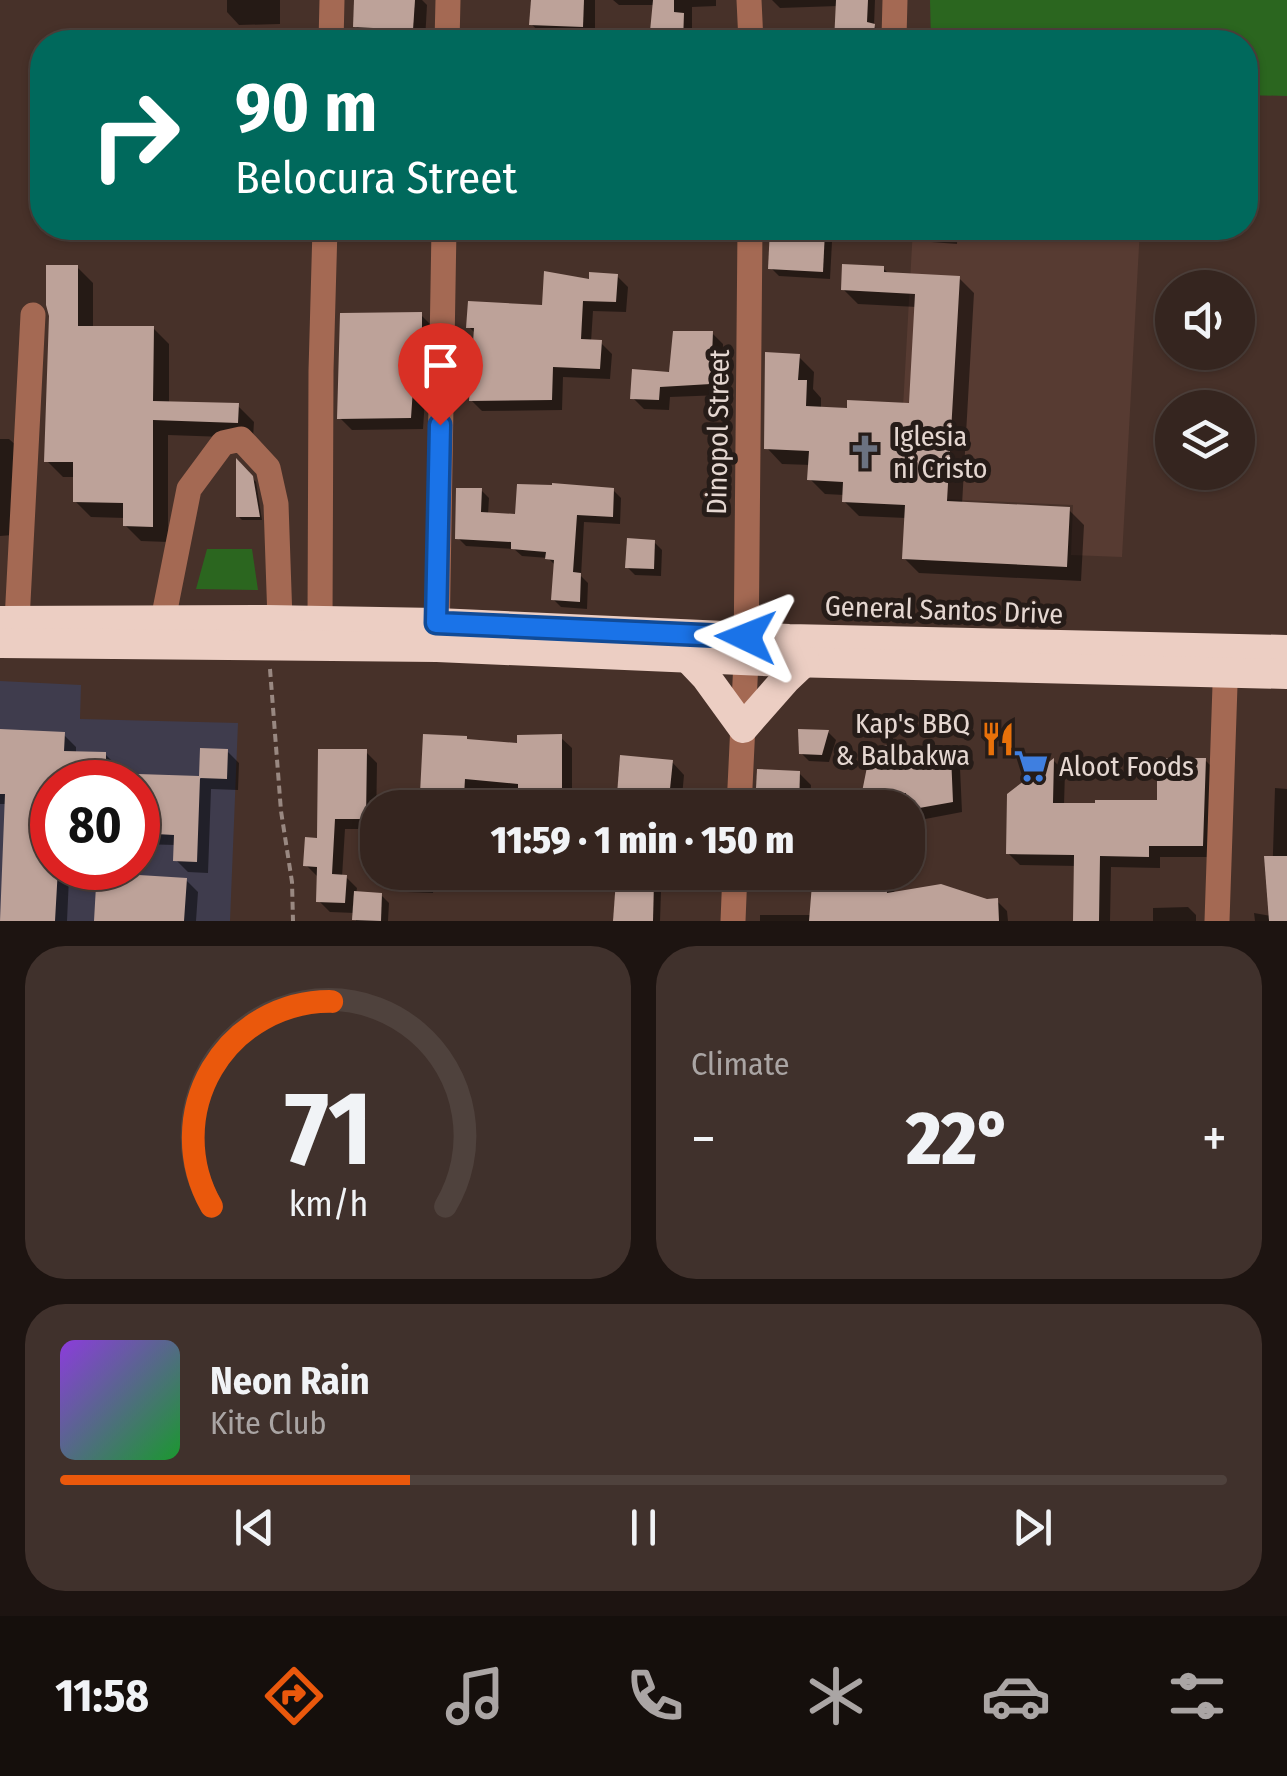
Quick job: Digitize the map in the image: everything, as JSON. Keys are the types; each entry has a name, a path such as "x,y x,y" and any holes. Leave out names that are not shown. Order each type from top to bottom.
{"highway":[{"name":"General Santos Drive","path":"6,629 163,620 274,632 320,621 687,658 746,649 806,662 1226,661 1287,650"},
{"name":"General Santos Drive","path":"6,629 437,635 746,649 1226,661 1287,674"},
{"path":"687,658 743,728 806,662"}],"street":[{"path":"331,30 332,0"},
{"path":"447,30 448,0"},
{"path":"750,0 751,30"},
{"path":"894,30 895,0"},
{"path":"320,621 325,240"},
{"path":"437,635 444,240"},
{"name":"Dinopol Street","path":"740,790 746,649 750,240"},
{"path":"6,629 33,315"},
{"path":"163,620 190,489 223,443 240,439 268,468 276,504 274,632"},
{"path":"1216,921 1226,661"},
{"path":"733,921 734,890"}],"path":[{"path":"274,632 281,811 292,882 293,921"}],"shaded area":[{"path":"912,240 1139,240 1122,557 1071,555 1073,505 898,497"},
{"path":"0,681 81,685 80,719 238,723 230,921 0,921"}],"green space":[{"path":"930,0 1287,0 1287,96 1258,95 1258,30 931,30"},
{"path":"207,549 252,549 258,590 196,589"}],"building":[{"path":"354,0 415,0 413,30 353,27"},
{"path":"531,0 584,0 583,27 529,25"},
{"path":"653,0 674,0 674,12 684,13 683,30 650,30"},
{"path":"836,0 868,0 867,22 875,24 874,30 835,30"},
{"path":"769,240 825,240 823,272 768,269"},
{"path":"842,264 884,266 884,272 960,276 947,501 1070,507 1067,567 902,559 905,505 842,502 843,482 807,480 809,451 764,449 765,352 800,354 798,380 807,380 806,406 847,408 847,400 909,403 915,294 841,290"},
{"path":"46,265 78,265 78,326 154,326 153,401 239,403 238,423 153,420 153,527 123,526 123,503 73,502 73,462 44,462 49,316"},
{"path":"544,271 589,279 589,272 618,274 616,302 583,301 581,339 602,340 600,369 553,367 552,400 469,401 474,328 466,328 468,301 542,305"},
{"path":"422,312 422,358 415,359 411,418 337,419 340,313"},
{"path":"673,331 713,331 711,384 660,387 659,400 630,399 632,369 669,372"},
{"path":"236,458 253,476 260,517 236,517"},
{"path":"517,484 614,488 613,517 577,515 573,572 581,573 580,602 551,600 554,560 545,559 546,552 511,549 511,542 455,539 456,488 482,488 481,512 515,514"},
{"path":"627,538 655,540 654,569 625,568"},
{"path":"0,729 65,732 64,751 106,752 106,760 30,760 30,890 57,890 55,921 0,921 5,794 0,794"},
{"path":"798,729 829,730 822,755 799,754"},
{"path":"423,734 517,743 517,735 562,734 562,790 518,790 518,784 465,779 464,790 420,790"},
{"path":"901,744 900,759 951,755 953,802 925,807 925,790 862,790 871,747"},
{"path":"200,748 228,749 227,779 200,778 197,862 173,861 174,835 160,834 160,775 199,776"},
{"path":"318,749 367,749 366,790 360,790 360,819 335,819 332,874 347,875 345,903 316,902 317,867 303,866 305,837 317,838"},
{"path":"620,755 673,760 670,790 617,790"},
{"path":"1054,758 1053,803 1157,800 1157,758 1206,758 1203,846 1149,846 1149,857 1100,856 1099,921 1073,921 1074,855 1006,854 1007,794"},
{"path":"757,769 800,771 799,790 756,790"},
{"path":"1264,856 1287,856 1287,921 1269,921"},
{"path":"160,876 187,878 184,921 94,921 96,890 160,890"},
{"path":"941,884 987,899 998,898 999,921 809,921 812,890 887,893 925,890 925,887"},
{"path":"615,890 654,890 653,921 613,921"},
{"path":"354,891 382,893 381,921 352,920"}],"place":[{"name":"Iglesia ni Cristo","path":"865,452"},
{"name":"Kap's BBQ & Balbakwa","path":"998,739"},
{"name":"Aloot Foods","path":"1031,766"}],"route":[{"path":"440,425 436,623 746,637"}]}
